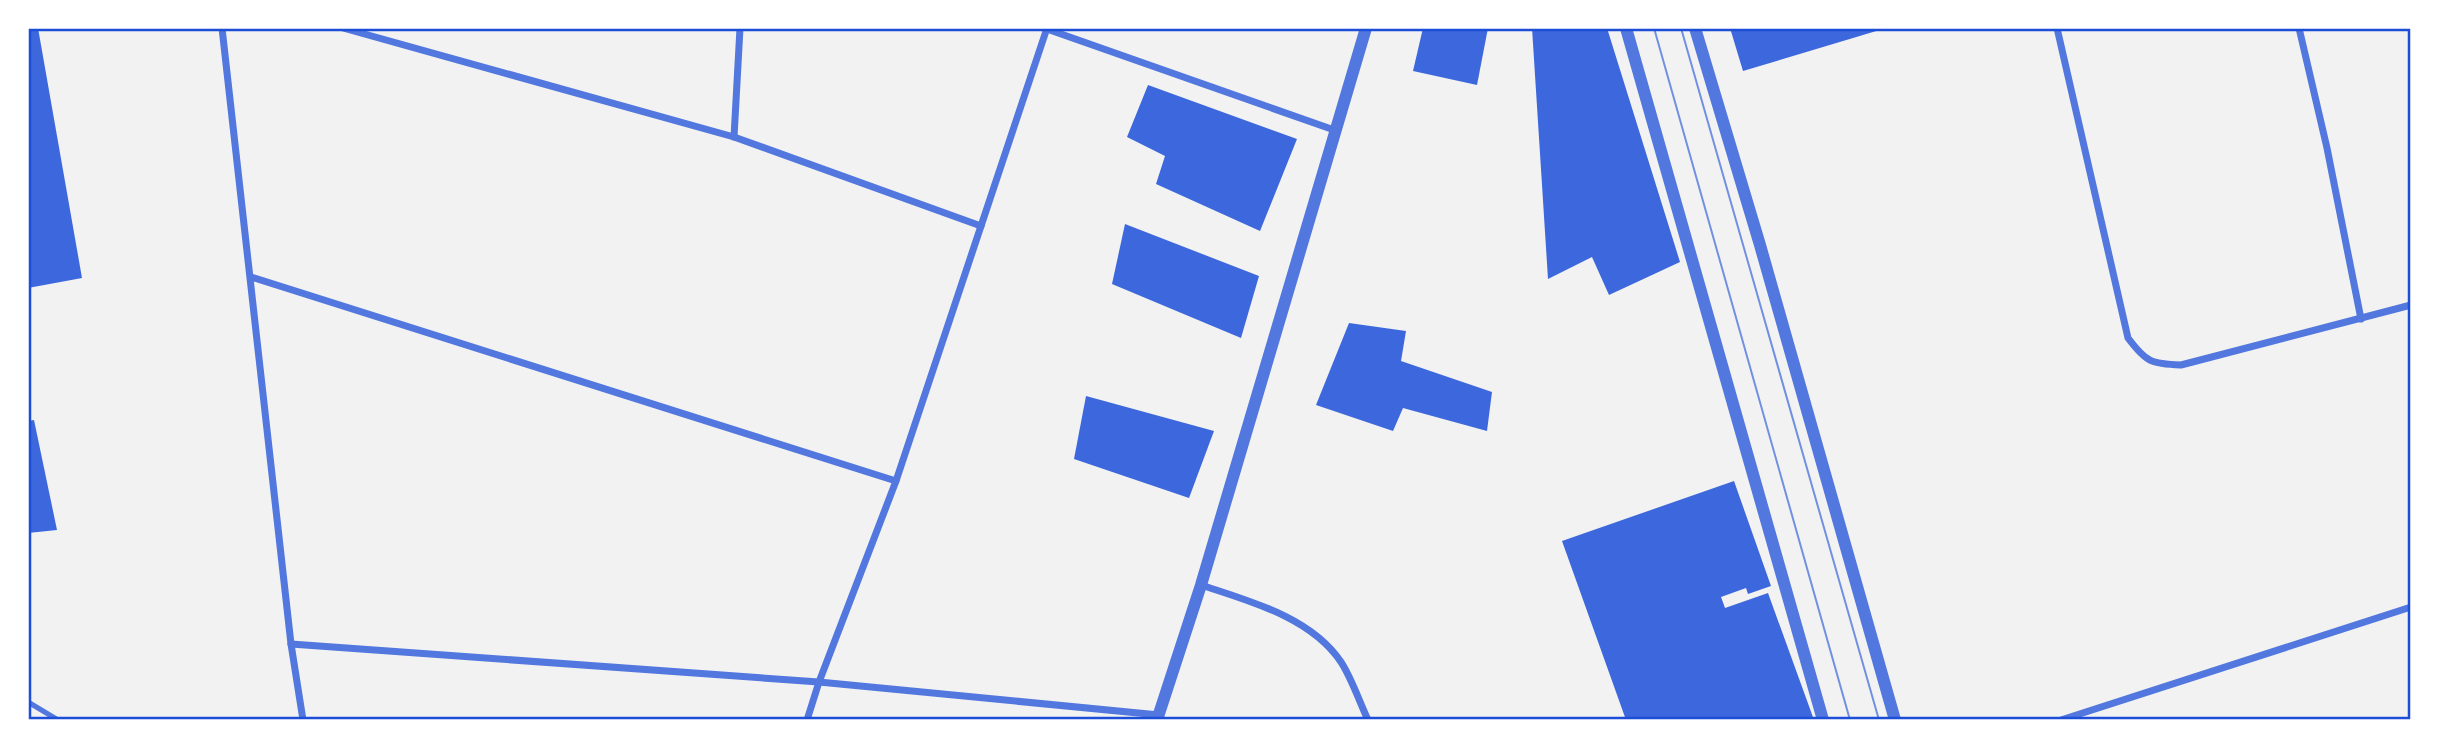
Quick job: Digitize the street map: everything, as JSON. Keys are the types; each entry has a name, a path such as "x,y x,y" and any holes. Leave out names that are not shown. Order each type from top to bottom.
{"street":[{"path":"222,28 291,644 303,720"},
{"path":"343,28 734,137 981,226"},
{"path":"734,137 740,28"},
{"path":"807,720 896,481 1046,28 1337,131"},
{"path":"291,644 819,682 1158,717 1201,585 1366,28"},
{"path":"1626,28 1823,720"},
{"path":"1695,28 1764,259 1895,720"},
{"path":"2057,28 2128,338 2141,356 2155,364 2181,365 2411,305"},
{"path":"2299,28 2327,148 2361,319"},
{"path":"251,277 896,481"},
{"path":"1201,585 1272,608 1315,635 1340,661 1368,720"},
{"path":"2061,720 2411,607"}],"lane":[{"path":"28,702 58,720"}],"building":[{"path":"28,28 38,28 82,278 28,288"},
{"path":"1423,28 1488,28 1477,85 1413,71"},
{"path":"1532,28 1607,28 1680,262 1609,295 1592,257 1548,279"},
{"path":"1730,28 1883,28 1883,29 1743,71"},
{"path":"1148,85 1297,139 1260,231 1156,184 1165,156 1127,137"},
{"path":"1125,224 1259,276 1241,338 1112,284"},
{"path":"1349,323 1406,331 1401,361 1492,392 1487,431 1403,408 1393,431 1316,405"},
{"path":"1086,396 1214,431 1189,498 1074,459"},
{"path":"34,420 57,530 28,533 28,421"},
{"path":"1734,481 1771,586 1748,594 1746,588 1721,597 1725,608 1768,593 1814,720 1626,720 1562,541"}],"tram line":[{"path":"1654,28 1850,720"},
{"path":"1681,28 1879,720"}]}
